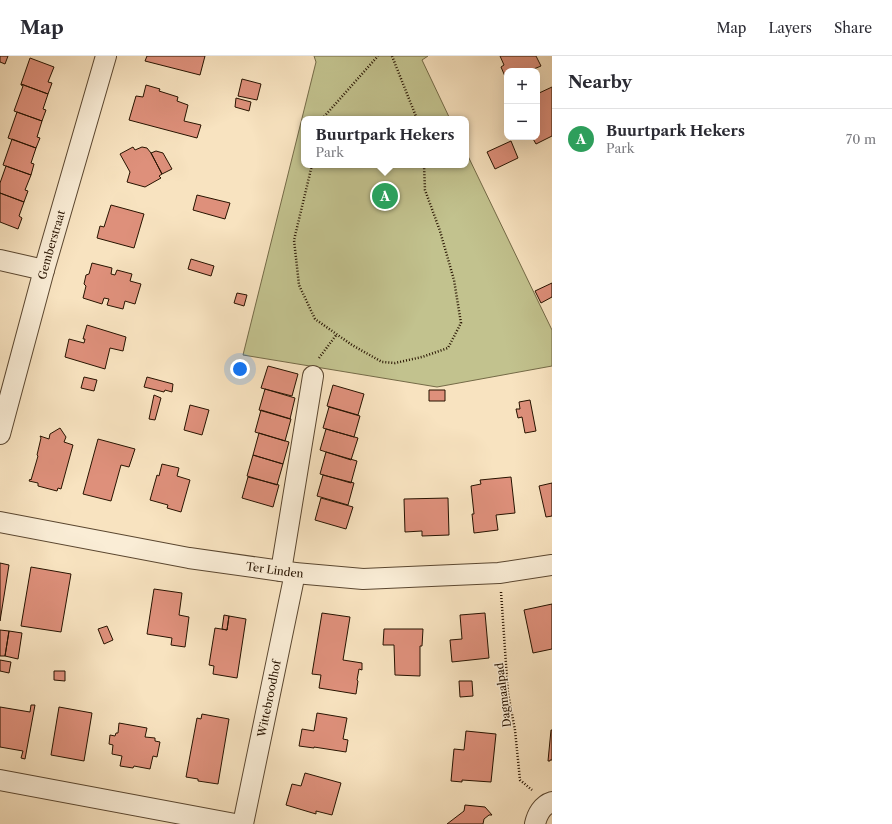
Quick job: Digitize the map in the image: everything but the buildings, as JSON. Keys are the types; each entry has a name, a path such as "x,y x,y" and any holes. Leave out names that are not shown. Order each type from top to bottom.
{"street":[{"name":"Gemberstraat","path":"0,434 44,270 106,56"},
{"path":"0,260 44,270"},
{"name":"Wittebroodhof","path":"243,824 288,572 313,376"},
{"name":"Ter Linden","path":"0,522 189,558 288,572 363,579 499,573 552,566"},
{"path":"0,780 235,824"},
{"path":"535,824 537,814 550,803"}],"path":[{"path":"325,116 378,56"},
{"path":"392,56 416,116"},
{"path":"311,168 294,240 299,285 315,319 382,362 395,363 422,358 448,348 461,323 454,280 440,231 425,190 424,168"},
{"path":"313,376 320,355 337,334"},
{"name":"Dagmaalpad","path":"499,573 504,619 508,693 515,730 520,780 550,803"}],"green space":[{"path":"314,56 428,56 422,60 449,116 303,116 316,62"},
{"path":"301,122 301,168 469,168 469,158 552,330 552,366 437,387 243,355"}],"place":[{"name":"Buurtpark Hekers","path":"385,196"}]}
